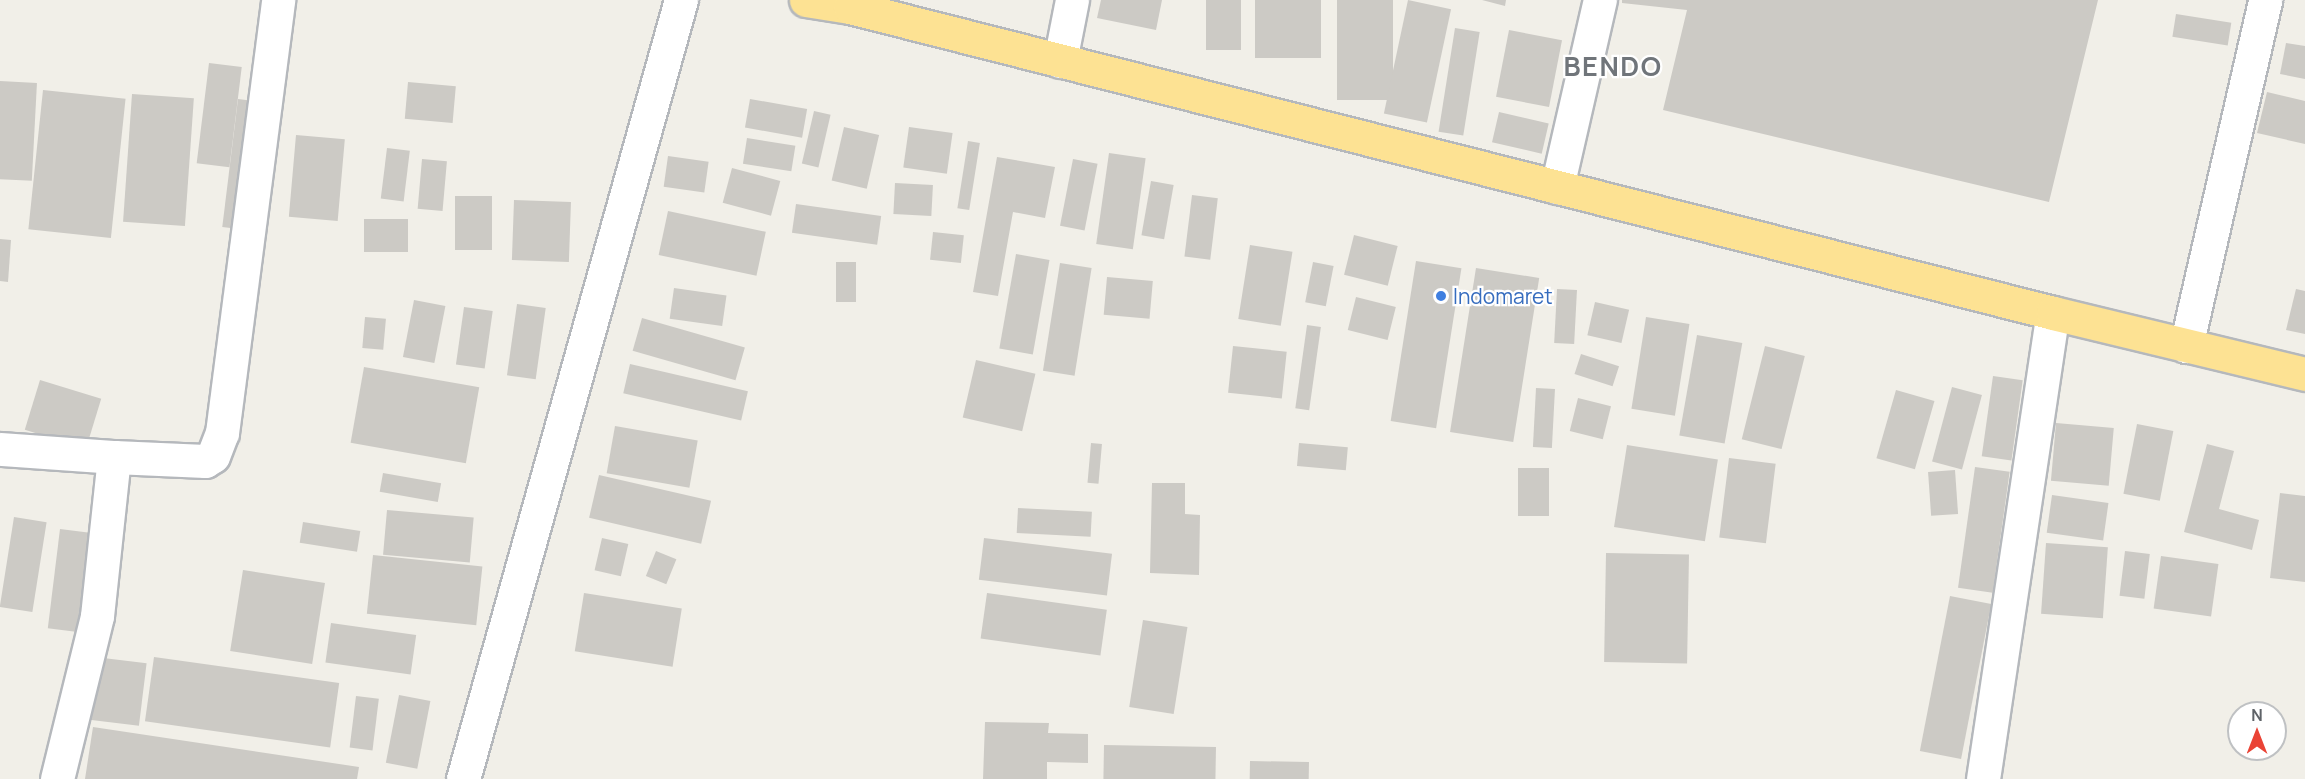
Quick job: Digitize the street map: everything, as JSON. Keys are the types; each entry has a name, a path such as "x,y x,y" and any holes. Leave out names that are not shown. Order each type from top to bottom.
{"highway":[{"path":"806,0 850,7 2053,313 2305,374"}],"street":[{"path":"0,449 205,461 213,456 222,433 278,0"},
{"path":"463,779 681,0"},
{"path":"1060,61 1071,0"},
{"path":"1557,187 1600,0"},
{"path":"2187,346 2265,0"},
{"path":"1983,779 2053,313"},
{"path":"57,779 97,616 114,457"}],"building":[{"path":"1101,0 1162,0 1156,30 1097,18"},
{"path":"1206,0 1241,0 1241,50 1206,50"},
{"path":"1255,0 1321,0 1321,58 1255,58"},
{"path":"1337,0 1393,0 1393,100 1337,100"},
{"path":"1408,0 1451,9 1427,123 1384,113"},
{"path":"1482,0 1506,0 1505,6"},
{"path":"1622,0 2098,0 2049,202 1663,110 1687,10 1622,3"},
{"path":"2176,14 2231,23 2228,45 2172,37"},
{"path":"1455,28 1480,32 1463,136 1439,132"},
{"path":"1509,30 1562,40 1549,107 1496,97"},
{"path":"2286,43 2305,46 2305,79 2280,74"},
{"path":"209,63 242,67 229,167 197,163"},
{"path":"0,81 37,83 32,181 0,179"},
{"path":"408,82 456,86 453,123 405,119"},
{"path":"43,90 126,99 111,238 28,229"},
{"path":"2267,92 2305,101 2305,144 2257,133"},
{"path":"132,94 194,98 185,226 123,222"},
{"path":"238,99 261,102 245,230 222,227"},
{"path":"750,99 807,109 802,138 745,128"},
{"path":"814,111 831,115 818,167 802,164"},
{"path":"1499,112 1549,123 1542,154 1492,142"},
{"path":"844,127 879,135 867,189 832,181"},
{"path":"909,127 953,133 947,174 903,168"},
{"path":"296,135 345,139 338,221 289,217"},
{"path":"747,138 795,146 791,171 743,164"},
{"path":"968,141 980,143 969,210 957,208"},
{"path":"387,148 410,151 404,201 381,199"},
{"path":"1109,153 1146,158 1133,249 1096,244"},
{"path":"668,156 709,162 704,192 664,187"},
{"path":"997,157 1055,167 1045,218 1013,212 998,296 973,292"},
{"path":"422,159 447,161 443,211 418,209"},
{"path":"1073,159 1098,164 1085,231 1060,226"},
{"path":"732,168 780,181 771,216 723,203"},
{"path":"1151,181 1174,185 1164,239 1141,235"},
{"path":"895,183 933,185 931,216 893,214"},
{"path":"1192,195 1218,198 1210,260 1184,257"},
{"path":"455,196 492,196 492,250 455,250"},
{"path":"514,200 571,202 569,262 512,260"},
{"path":"796,204 881,216 877,245 792,233"},
{"path":"668,211 766,232 756,276 659,255"},
{"path":"364,219 408,219 408,252 364,252"},
{"path":"933,232 964,235 961,263 930,260"},
{"path":"1354,235 1398,246 1388,286 1344,275"},
{"path":"0,239 11,240 8,282 0,281"},
{"path":"1250,245 1292,252 1281,326 1238,319"},
{"path":"1016,254 1049,260 1033,354 999,349"},
{"path":"1416,261 1461,268 1436,428 1391,421"},
{"path":"836,262 856,262 856,302 836,302"},
{"path":"1313,262 1334,266 1326,306 1305,302"},
{"path":"1060,263 1092,268 1075,376 1043,371"},
{"path":"1476,268 1539,278 1513,442 1450,432"},
{"path":"1107,277 1153,281 1150,319 1104,315"},
{"path":"674,288 726,295 722,326 670,319"},
{"path":"1557,289 1577,290 1574,344 1554,343"},
{"path":"2296,289 2305,291 2305,334 2286,330"},
{"path":"1356,297 1396,307 1388,340 1348,330"},
{"path":"414,300 445,306 434,363 403,357"},
{"path":"1595,302 1629,310 1621,343 1587,335"},
{"path":"517,304 546,308 536,379 507,375"},
{"path":"464,307 493,311 485,368 456,364"},
{"path":"365,317 386,319 383,350 362,348"},
{"path":"1646,317 1689,324 1675,416 1631,409"},
{"path":"642,318 745,347 735,380 633,351"},
{"path":"1307,325 1321,327 1309,410 1295,408"},
{"path":"1697,335 1742,343 1725,443 1679,435"},
{"path":"1233,346 1287,352 1282,398 1228,393"},
{"path":"1765,346 1805,356 1782,449 1742,439"},
{"path":"1581,354 1619,366 1613,386 1575,374"},
{"path":"976,360 1035,374 1022,431 963,417"},
{"path":"630,364 748,391 741,420 623,393"},
{"path":"364,367 479,387 466,463 351,443"},
{"path":"1993,376 2023,380 2011,460 1982,456"},
{"path":"40,380 101,399 86,448 25,430"},
{"path":"1952,387 1982,395 1962,469 1932,461"},
{"path":"1536,388 1555,389 1552,448 1533,447"},
{"path":"1896,390 1934,401 1915,469 1876,458"},
{"path":"1578,398 1611,406 1603,439 1570,431"},
{"path":"2056,423 2114,428 2109,486 2051,481"},
{"path":"2137,424 2173,431 2160,501 2123,494"},
{"path":"615,426 698,441 689,488 607,473"},
{"path":"1091,443 1102,444 1098,484 1088,483"},
{"path":"1299,443 1348,447 1346,470 1297,466"},
{"path":"2207,444 2234,451 2219,509 2259,520 2252,550 2184,532"},
{"path":"1627,445 1718,459 1705,541 1614,527"},
{"path":"1729,458 1776,464 1766,543 1719,537"},
{"path":"1975,467 2010,472 1993,593 1958,588"},
{"path":"1518,468 1549,468 1549,516 1518,516"},
{"path":"1955,470 1958,514 1931,516 1928,472"},
{"path":"383,473 441,483 438,502 380,492"},
{"path":"599,475 711,501 701,544 589,518"},
{"path":"1152,483 1185,483 1185,514 1200,515 1199,575 1150,573"},
{"path":"2280,493 2305,496 2305,582 2270,578"},
{"path":"2052,495 2108,503 2103,541 2047,533"},
{"path":"1018,508 1092,512 1091,537 1017,533"},
{"path":"387,510 474,518 470,562 383,555"},
{"path":"14,517 47,522 32,612 0,607"},
{"path":"303,522 360,531 357,552 300,543"},
{"path":"60,529 92,533 80,632 48,628"},
{"path":"602,538 628,544 621,576 595,570"},
{"path":"984,538 1112,554 1107,595 979,580"},
{"path":"2046,543 2108,547 2103,618 2041,614"},
{"path":"656,551 676,559 666,584 646,576"},
{"path":"2125,551 2150,554 2144,599 2120,596"},
{"path":"1606,553 1689,554 1687,663 1604,662"},
{"path":"373,555 482,566 476,625 367,614"},
{"path":"2161,556 2218,564 2211,617 2154,608"},
{"path":"243,570 325,583 312,664 230,651"},
{"path":"584,593 682,608 673,667 575,651"},
{"path":"987,593 1107,610 1100,655 981,639"},
{"path":"1950,596 1991,604 1961,759 1920,751"},
{"path":"1143,620 1187,627 1174,714 1129,707"},
{"path":"331,623 416,635 411,675 325,663"},
{"path":"95,657 147,663 139,726 87,720"},
{"path":"154,657 339,683 330,747 145,721"},
{"path":"399,695 430,701 417,769 386,763"},
{"path":"356,696 379,699 372,750 350,748"},
{"path":"985,722 1049,723 1048,733 1088,734 1088,763 1047,762 1047,779 983,779"},
{"path":"93,727 359,767 357,779 85,779"},
{"path":"1104,745 1216,747 1215,779 1103,779"},
{"path":"1250,761 1309,762 1309,779 1250,779"}],"place":[{"name":"Indomaret","path":"1441,296"}],"district":[{"name":"BENDO","path":"1613,66"}]}
